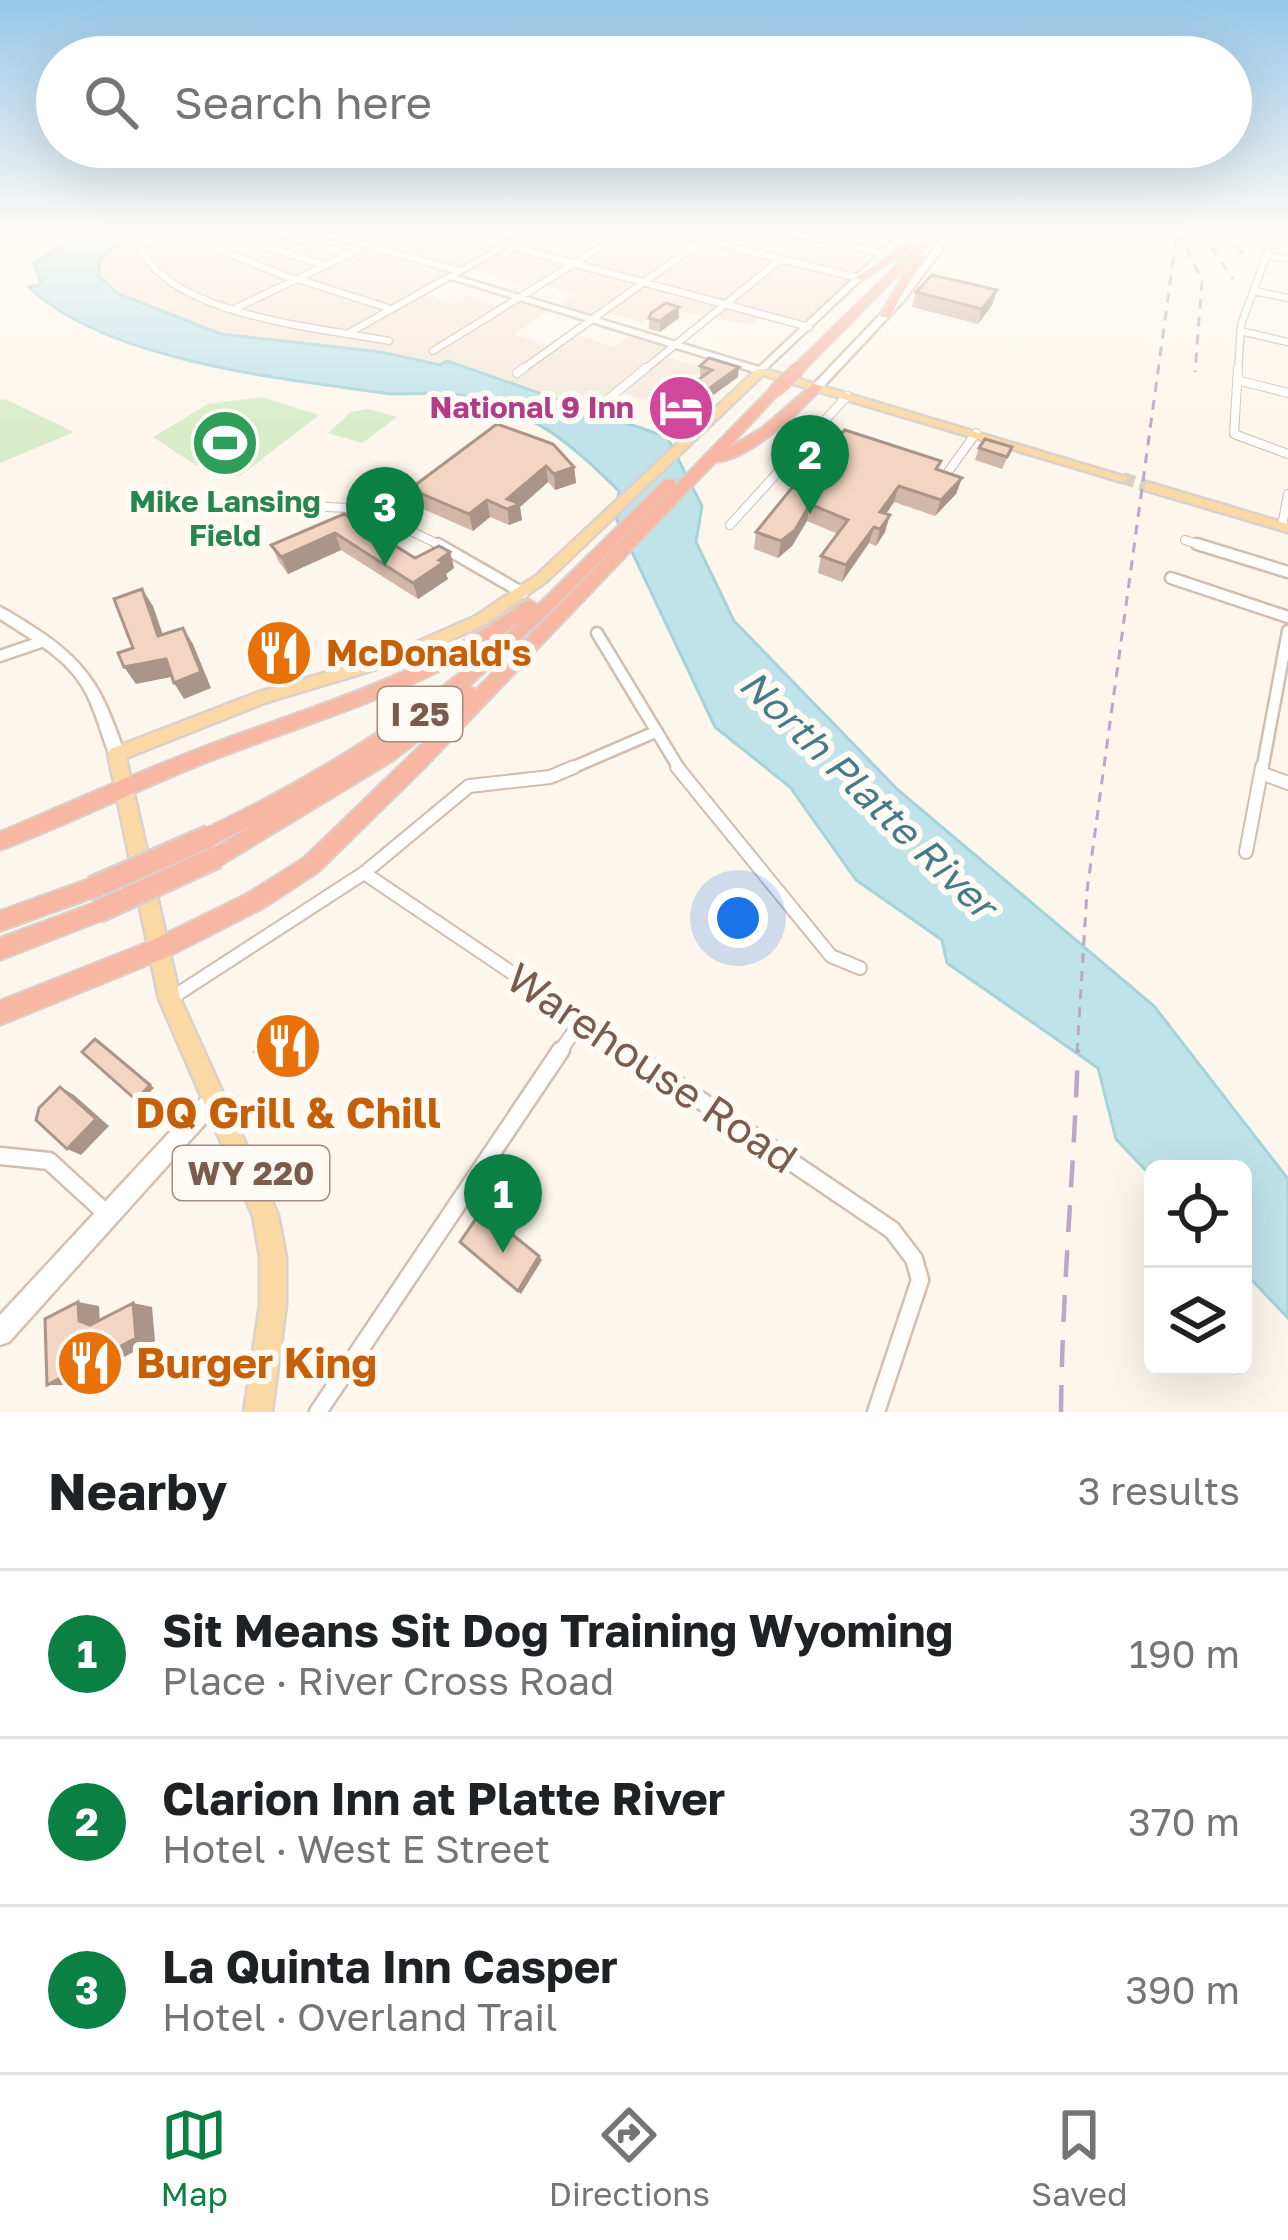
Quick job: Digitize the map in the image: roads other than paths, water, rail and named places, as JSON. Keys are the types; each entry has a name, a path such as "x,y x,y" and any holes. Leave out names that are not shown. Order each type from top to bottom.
{"highway":[{"name":"I 25","path":"0,921 214,847 442,698 610,548 864,298"},
{"path":"885,316 895,298"},
{"path":"697,465 766,432 817,387"},
{"path":"0,842 126,787 420,678 499,630 610,548"},
{"name":"I 25","path":"0,949 97,912 386,756 544,626 610,548"},
{"path":"0,1012 159,949 255,902 346,835 544,626"}],"main road":[{"path":"518,298 1123,478"},
{"path":"117,754 244,704 420,649 479,621 523,593 839,298"},
{"path":"817,387 899,298"},
{"path":"1150,487 1285,527"},
{"path":"0,613 76,663 90,680 126,787"},
{"name":"WY 220","path":"126,787 170,999 266,1215 273,1257 273,1305 258,1412"},
{"path":"0,1333 214,1099"}],"street":[{"path":"202,298 388,340"},
{"path":"236,308 257,298"},
{"path":"357,298 392,309"},
{"path":"347,334 412,298"},
{"path":"433,351 518,298"},
{"path":"518,373 624,298"},
{"path":"699,298 808,328"},
{"path":"602,404 734,298"},
{"path":"1251,298 1240,331 1236,438 1288,454"},
{"path":"1240,331 1288,342"},
{"path":"1237,380 1288,393"},
{"path":"730,525 847,396"},
{"path":"948,472 976,433"},
{"path":"380,518 431,481"},
{"path":"1285,527 1288,494"},
{"path":"234,502 364,509 445,547 523,593"},
{"path":"1185,540 1288,572"},
{"path":"1172,578 1288,617"},
{"path":"1246,852 1288,631"},
{"path":"597,633 614,651 653,733 831,956 860,968"},
{"path":"0,656 44,641"},
{"path":"170,999 364,873 469,786 550,777 653,733"},
{"path":"1261,772 1288,783"},
{"name":"Warehouse Road","path":"364,873 892,1230 914,1259 920,1280 876,1412"},
{"path":"318,1412 581,1021"},
{"path":"0,1156 22,1153 52,1159 107,1214"}],"water":[{"name":"North Platte River","path":"43,298 129,298 221,334 381,352 440,365 447,361 667,437 702,506 696,542 734,621 898,790 1154,1006 1288,1179 1288,1318 1252,1280 1252,1160 1144,1160 1144,1169 1116,1139 1098,1068 947,963 942,940 856,880 790,787 715,727 615,516 619,491 584,457 533,421 466,396 384,393 247,373 147,349 102,332"}],"tunnel":[{"path":"1123,478 1150,487"}],"railway":[{"path":"1077,1053 1087,891 1168,298"},
{"path":"1195,372 1201,298"},
{"path":"1061,1412 1078,1050"}],"place":[{"name":"National 9 Inn","path":"681,408"},
{"name":"Mike Lansing Field","path":"225,443"},
{"name":"Clarion Inn at Platte River","path":"810,514"},
{"name":"La Quinta Inn Casper","path":"385,566"},
{"name":"McDonald's","path":"279,653"},
{"name":"DQ Grill & Chill","path":"288,1046"},
{"name":"Sit Means Sit Dog Training Wyoming","path":"503,1253"},
{"name":"Burger King","path":"90,1363"}]}
